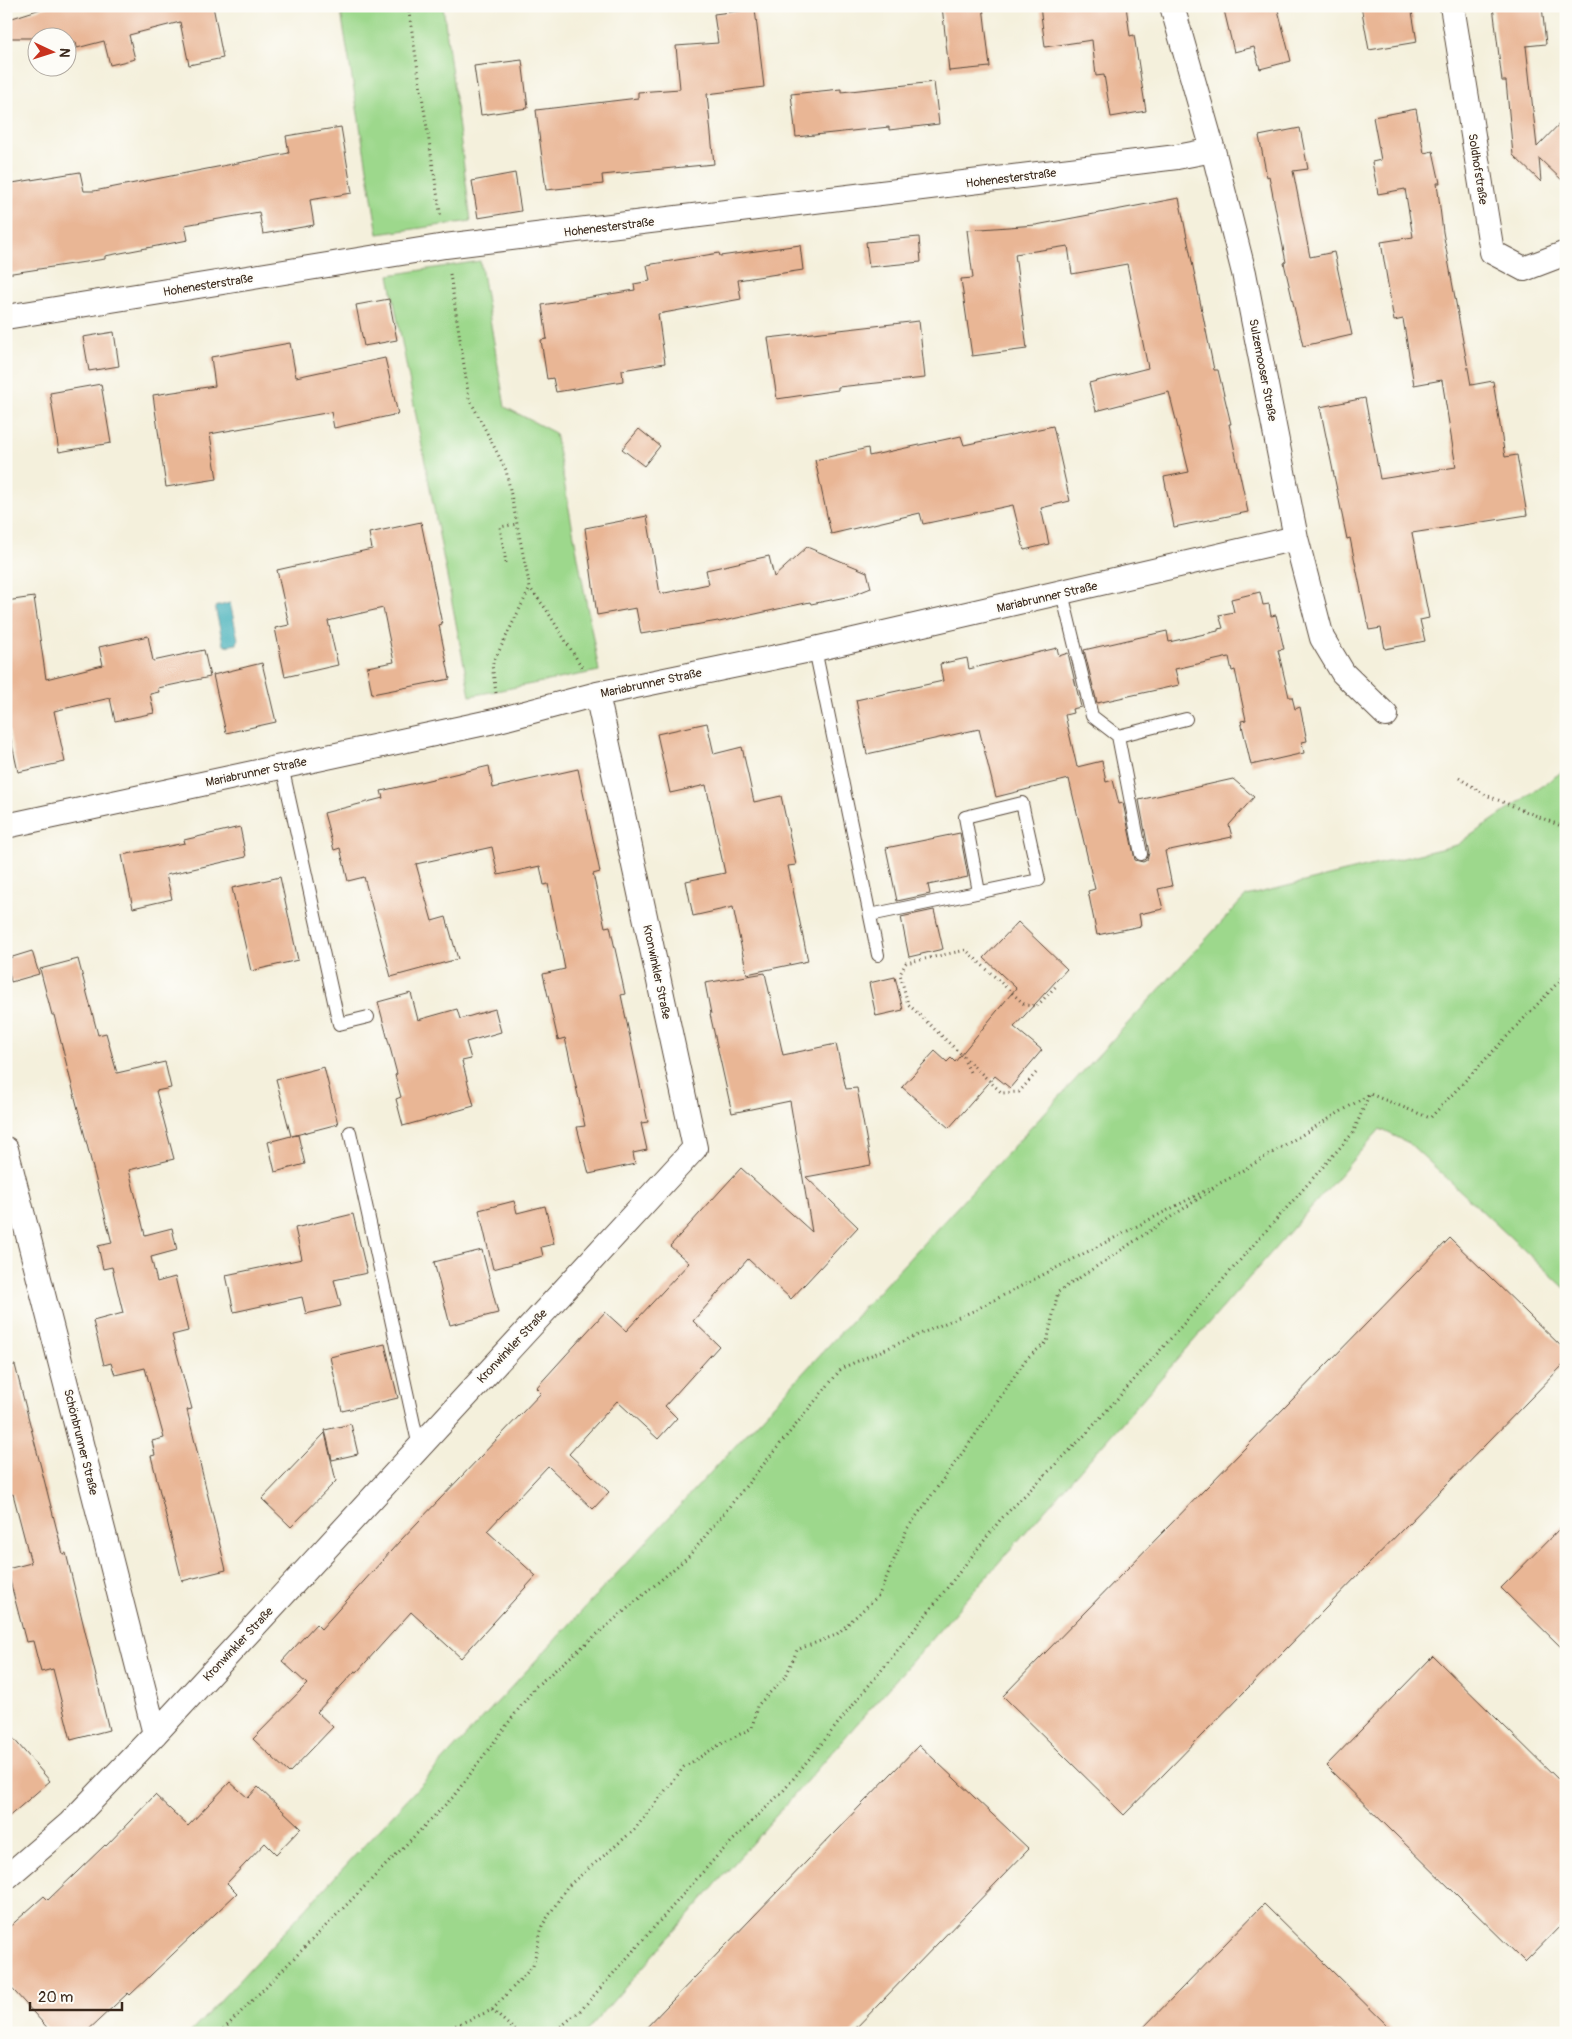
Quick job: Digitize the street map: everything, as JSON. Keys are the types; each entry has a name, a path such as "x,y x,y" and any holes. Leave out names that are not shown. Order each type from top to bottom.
{"street":[{"name":"Sulzemooser Straße","path":"1172,6 1213,150 1244,273 1296,538 1322,638 1343,672 1386,715"},
{"name":"Soldhofstraße","path":"1452,6 1492,252 1524,269 1566,253"},
{"name":"Hohenesterstraße","path":"6,318 445,246 1177,157 1213,150"},
{"name":"Mariabrunner Straße","path":"6,826 499,720 597,694 815,649 1062,594 1296,538"},
{"name":"Kronwinkler Straße","path":"6,1878 70,1823 155,1734 695,1148 597,694"},
{"name":"Schönbrunner Straße","path":"6,1149 155,1734"}],"lane":[{"path":"1062,594 1092,716 1118,736 1141,854"},
{"path":"815,649 878,955"},
{"path":"1118,736 1186,719"},
{"path":"282,766 339,1024 368,1017"},
{"path":"870,915 1039,880 1022,803 965,817 979,892"},
{"path":"350,1132 419,1447"}],"path":[{"path":"408,6 469,398 506,470 530,588 546,609 597,694"},
{"path":"506,563 500,527 517,524"},
{"path":"499,720 492,665 530,588"},
{"path":"1459,778 1486,795 1566,828"},
{"path":"1036,1073 1019,1092 1002,1093 908,1004 900,974 906,963 966,950 1025,1005 1037,1006 1057,986"},
{"path":"1370,1094 1430,1118 1566,974"},
{"path":"964,1059 971,1074"},
{"path":"443,2033 445,2030 492,2010 533,1966 542,1926 567,1887 634,1830 684,1767 718,1745 752,1728 757,1706 786,1676 797,1650 836,1635 879,1595 907,1529 1026,1359 1047,1342 1058,1292 1230,1178 1370,1094"},
{"path":"553,2033 581,2010 717,1856 784,1790 1001,1519 1085,1435 1353,1133 1370,1094"},
{"path":"220,2033 453,1797 535,1687 689,1556 842,1368 974,1311 1230,1178"},
{"path":"492,2010 518,2033"}],"green space":[{"path":"340,6 443,6 471,221 378,234"},
{"path":"480,261 505,407 555,433 599,671 470,696 389,275"},
{"path":"1566,769 1566,1289 1409,1143 1380,1129 585,2033 190,2033 1246,896 1457,845"}],"water":[{"path":"230,603 238,639 237,644 225,646 215,607"}],"building":[{"path":"50,6 213,6 223,58 189,65 180,22 129,35 135,59 110,65 104,41 78,48 78,28 28,28 28,38 6,38 6,20"},
{"path":"942,6 983,6 990,67 949,71"},
{"path":"1040,6 1126,6 1130,36 1134,35 1146,111 1111,117 1104,75 1096,76 1092,40 1045,47"},
{"path":"1239,6 1277,6 1291,61 1260,69 1254,47 1234,52 1224,10"},
{"path":"1361,6 1411,6 1417,42 1369,50"},
{"path":"1493,6 1542,6 1546,44 1526,46 1537,147 1566,117 1566,184 1539,158 1541,182 1513,155 1506,81 1502,81"},
{"path":"755,9 764,87 707,94 714,164 602,175 603,184 546,190 536,110 638,98 638,92 680,89 676,46 718,43 714,14"},
{"path":"522,60 528,108 481,115 474,66"},
{"path":"934,82 939,124 889,130 889,127 796,137 791,94 841,89 841,92"},
{"path":"1416,109 1424,153 1433,151 1440,183 1437,183 1443,232 1471,385 1493,381 1505,457 1517,455 1527,515 1412,533 1429,618 1420,620 1425,641 1385,649 1381,628 1369,630 1350,538 1347,539 1320,407 1365,398 1380,479 1456,467 1442,380 1414,385 1403,319 1394,321 1381,242 1413,237 1405,189 1378,194 1372,162 1381,160 1373,117"},
{"path":"341,127 352,193 310,200 314,225 263,234 259,212 185,225 188,240 105,256 105,259 6,274 6,184 80,172 84,191 94,191 289,153 286,136"},
{"path":"1300,128 1308,169 1293,171 1310,257 1334,252 1352,335 1303,346 1284,263 1286,262 1269,176 1267,177 1259,136"},
{"path":"515,173 521,211 478,218 472,181"},
{"path":"1179,198 1214,370 1218,370 1231,424 1229,424 1248,512 1174,527 1164,477 1189,472 1169,392 1096,411 1089,383 1148,368 1127,264 1072,274 1068,246 1015,254 1027,349 972,356 961,279 973,278 967,230 1036,225"},
{"path":"919,237 921,262 869,267 866,242"},
{"path":"800,245 803,270 738,280 741,299 658,314 665,363 622,370 623,381 556,392 553,378 547,379 541,340 547,339 542,305 635,290 634,284 650,281 647,265 719,253 720,256"},
{"path":"389,299 397,340 364,346 356,305"},
{"path":"919,321 925,378 838,387 838,390 777,399 768,338"},
{"path":"114,332 119,366 89,371 83,337"},
{"path":"290,343 296,377 385,358 398,414 334,428 331,412 210,434 217,479 166,487 153,395 215,386 211,357"},
{"path":"101,384 111,443 59,452 50,393"},
{"path":"1053,426 1070,501 1041,508 1049,544 1024,550 1013,505 923,524 920,513 831,534 815,460 868,448 869,456 961,436 964,445"},
{"path":"639,429 660,446 644,466 622,449"},
{"path":"647,516 660,594 709,584 706,570 769,556 774,577 807,547 867,572 871,588 851,596 811,604 810,602 719,622 641,634 636,608 597,615 585,528"},
{"path":"421,522 442,624 439,625 450,679 372,694 367,667 394,662 383,608 328,621 338,665 285,677 275,628 289,625 277,570 372,549 369,533"},
{"path":"1260,592 1263,605 1269,604 1271,616 1276,615 1284,649 1278,650 1289,697 1292,697 1295,709 1300,707 1307,741 1302,742 1304,753 1251,765 1241,721 1246,720 1235,670 1232,671 1229,657 1175,669 1179,685 1097,703 1084,650 1167,631 1169,642 1218,631 1218,629 1223,628 1219,615 1234,612 1231,599"},
{"path":"34,597 46,679 103,665 99,647 148,636 153,661 204,650 210,677 158,688 159,692 150,694 154,713 115,721 110,698 54,711 65,762 18,772 6,717 6,601"},
{"path":"1057,648 1059,656 1068,653 1081,707 1072,709 1073,713 1065,715 1077,767 1102,761 1106,782 1113,780 1119,804 1123,803 1135,860 1143,862 1147,860 1149,853 1139,800 1233,779 1254,797 1229,825 1232,837 1165,851 1172,886 1158,889 1163,909 1139,914 1141,926 1097,935 1088,891 1095,889 1069,779 996,797 979,729 867,754 856,700 943,681 940,664 967,658 969,669"},
{"path":"262,663 276,722 226,733 213,675"},
{"path":"707,723 714,754 742,747 754,802 781,796 796,865 788,866 808,961 747,974 733,907 693,916 686,881 725,873 706,785 670,793 657,734"},
{"path":"489,766 493,788 578,769 600,872 593,874 605,927 610,926 625,994 621,995 648,1122 641,1123 647,1150 633,1153 635,1164 589,1174 577,1127 585,1126 565,1038 558,1040 543,974 565,969 548,884 544,885 540,866 498,875 492,847 416,864 432,921 446,917 458,959 391,977 364,877 348,881 340,848 334,850 324,813 383,798 381,791"},
{"path":"240,827 246,857 166,875 172,899 133,908 122,855 185,843 184,840"},
{"path":"960,833 968,877 928,885 930,894 897,901 886,848"},
{"path":"280,877 298,960 251,971 232,888"},
{"path":"934,910 943,949 909,957 901,917"},
{"path":"1018,922 1067,969 1014,1027 1042,1050 1010,1088 995,1076 949,1128 902,1087 935,1051 947,1062 951,1058 955,1062 1016,988 984,958"},
{"path":"32,951 39,974 11,982 6,959"},
{"path":"78,959 98,1035 106,1033 117,1073 165,1062 171,1088 156,1091 174,1159 129,1170 145,1235 172,1228 177,1250 151,1257 157,1282 175,1277 188,1331 172,1335 192,1409 187,1410 226,1570 182,1581 151,1456 155,1455 152,1441 164,1438 145,1368 115,1375 111,1363 104,1365 93,1321 123,1313 112,1267 103,1269 98,1246 112,1243 54,1015 52,1015 40,969"},
{"path":"765,973 783,1055 836,1044 846,1089 857,1088 871,1165 806,1177 858,1227 791,1299 748,1259 693,1321 719,1346 665,1406 677,1418 658,1439 617,1401 569,1454 609,1492 593,1509 548,1466 487,1531 536,1576 461,1658 411,1612 357,1672 355,1671 317,1712 333,1727 289,1773 253,1739 307,1684 282,1661 316,1624 321,1629 399,1542 541,1393 536,1388 605,1312 626,1331 689,1263 670,1246 741,1168 812,1232 790,1101 732,1113 710,1014 705,983"},
{"path":"895,977 903,1010 876,1016 869,983"},
{"path":"411,993 418,1020 457,1009 460,1019 495,1009 501,1032 466,1042 471,1059 462,1061 474,1106 403,1126 396,1099 401,1097 395,1075 397,1074 378,1002"},
{"path":"324,1067 338,1124 292,1136 298,1135 305,1164 275,1172 268,1142 291,1136 276,1079"},
{"path":"514,1201 517,1213 545,1206 554,1244 541,1247 543,1256 493,1269 479,1210"},
{"path":"353,1214 367,1273 334,1280 341,1306 306,1314 302,1297 234,1312 226,1275 302,1259 295,1228"},
{"path":"1450,1238 1566,1351 1566,1362 1124,1815 1003,1696"},
{"path":"482,1250 498,1313 450,1325 434,1262"},
{"path":"385,1344 398,1398 342,1411 330,1357"},
{"path":"15,1365 63,1554 66,1553 109,1730 71,1740 53,1669 41,1672 33,1641 26,1642 7,1569 31,1563 13,1494 6,1496 6,1366"},
{"path":"351,1424 358,1454 332,1460 325,1430"},
{"path":"325,1433 336,1481 291,1527 262,1499"},
{"path":"1566,1522 1566,1652 1501,1588"},
{"path":"1433,1656 1566,1787 1566,1920 1525,1962 1326,1766"},
{"path":"6,1730 50,1781 6,1819"},
{"path":"919,1745 1029,1849 851,2033 641,2033"},
{"path":"230,1782 248,1798 258,1787 301,1828 276,1854 265,1843 227,1883 237,1893 130,1995 128,1993 85,2033 52,2033 6,1982 6,1930 44,1896 48,1900 106,1846 155,1795 188,1826"},
{"path":"1264,1904 1395,2033 1138,2033"}]}
